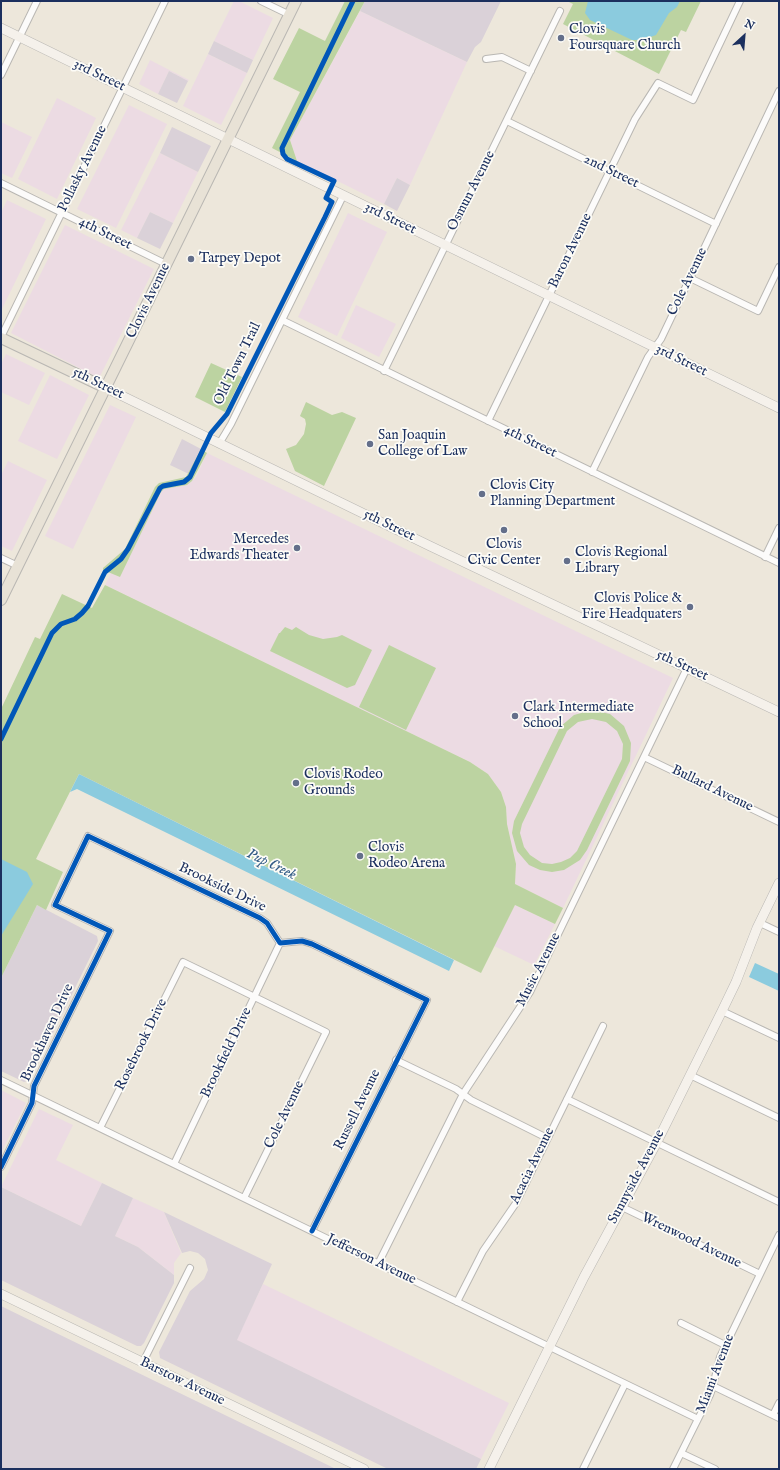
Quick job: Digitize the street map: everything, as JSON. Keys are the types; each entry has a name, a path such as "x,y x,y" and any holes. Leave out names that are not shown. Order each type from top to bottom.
{"main road":[{"name":"Clovis Avenue","path":"1,600 296,1"},
{"name":"3rd Street","path":"1,28 549,297 779,408"},
{"name":"5th Street","path":"1,337 218,444 779,712"},
{"name":"Sunnyside Avenue","path":"489,1469 588,1270 657,1142 722,1011 779,883"},
{"name":"Barstow Avenue","path":"1,1294 364,1469"}],"street":[{"path":"1,75 37,1"},
{"name":"Pollasky Avenue","path":"1,337 165,1"},
{"path":"261,1 290,15"},
{"name":"Baron Avenue","path":"488,421 635,119 658,83 693,100 740,1"},
{"name":"Osmun Avenue","path":"384,371 444,245 532,71 560,11"},
{"path":"486,59 502,57 532,71"},
{"name":"Cole Avenue","path":"592,472 648,357 661,339 779,90"},
{"name":"2nd Street","path":"507,121 716,224"},
{"name":"4th Street","path":"1,183 166,264"},
{"path":"218,444 232,424 343,196"},
{"path":"690,278 758,311 779,267"},
{"name":"4th Street","path":"282,320 779,563"},
{"path":"765,557 779,528"},
{"path":"1,558 18,566"},
{"name":"Music Avenue","path":"378,1264 463,1094 530,992 687,668"},
{"name":"Bullard Avenue","path":"644,757 779,822"},
{"name":"Brookside Drive","path":"110,931 55,905 88,836 260,918 267,924 280,943"},
{"path":"760,923 779,932"},
{"name":"Brookhaven Drive","path":"1,1167 32,1103 34,1086 110,931"},
{"name":"Russell Avenue","path":"280,943 302,941 312,944 426,1000 312,1230"},
{"name":"Brookfield Drive","path":"174,1164 280,943"},
{"name":"Rosebrook Drive","path":"100,1128 183,962 255,997"},
{"name":"Cole Avenue","path":"244,1198 326,1032 255,997"},
{"path":"722,1011 779,1038"},
{"name":"Acacia Avenue","path":"457,1302 483,1251 516,1203 602,1026"},
{"path":"396,1060 456,1089 471,1100 547,1138"},
{"path":"690,1075 779,1118"},
{"name":"Jefferson Avenue","path":"1,1080 698,1419"},
{"path":"567,1098 779,1202"},
{"name":"Wrenwood Avenue","path":"622,1207 760,1274"},
{"name":"Miami Avenue","path":"673,1469 713,1386 716,1367 725,1345 779,1235"},
{"path":"143,1362 190,1268"},
{"path":"681,1323 725,1345"},
{"path":"583,1469 625,1384"},
{"path":"713,1386 776,1416 779,1403"},
{"path":"681,1453 715,1469"}],"shaded area":[{"path":"234,1 239,1 273,18 253,60 214,41"},
{"path":"365,1 501,1 481,42 475,47 467,62 360,11"},
{"path":"360,11 467,62 410,185 397,178 384,204 297,161 290,140"},
{"path":"214,41 253,60 247,73 208,54"},
{"path":"208,54 247,73 221,125 183,106"},
{"path":"150,60 189,80 188,81 169,71 158,94 139,84"},
{"path":"169,71 188,81 177,103 158,94"},
{"path":"57,98 96,118 57,199 18,179"},
{"path":"129,105 167,124 116,228 77,209"},
{"path":"1,122 32,137 12,178 1,173"},
{"path":"172,127 211,146 198,172 160,153"},
{"path":"160,153 198,172 173,223 150,212 137,238 121,230"},
{"path":"397,178 410,185 397,211 384,204"},
{"path":"7,200 46,219 1,311 1,213"},
{"path":"150,212 173,223 160,249 137,238"},
{"path":"348,213 387,232 337,336 298,317"},
{"path":"65,225 154,269 99,378 11,333"},
{"path":"356,305 396,324 379,357 341,338"},
{"path":"6,354 45,373 29,405 1,392 1,364"},
{"path":"50,375 89,395 57,459 18,441"},
{"path":"110,405 136,417 73,549 45,536"},
{"path":"182,439 201,449 189,474 170,465"},
{"name":"Clark Intermediate School","path":"207,453 673,678 563,908 515,884 516,864 507,824 506,807 501,792 488,774 470,762 105,585 111,573 120,577 163,489 187,485 192,481 196,477"},
{"path":"8,461 47,480 12,551 1,546 1,475"},
{"path":"37,905 97,936 98,941 30,1080 24,1082 1,1071 1,978"},
{"path":"515,905 555,924 534,965 494,946"},
{"path":"1,1090 26,1103 1,1153"},
{"path":"39,1109 73,1125 56,1160 102,1183 81,1226 1,1187"},
{"path":"102,1183 133,1198 115,1236 138,1247 174,1275 174,1283 144,1343 141,1346 137,1346 1,1280 1,1187 81,1226"},
{"path":"133,1198 164,1212 181,1253 174,1263 174,1275 138,1247 115,1236"},
{"path":"164,1212 272,1264 237,1340 481,1459 476,1469 388,1469 160,1358 159,1352 190,1291 204,1279 208,1270 205,1259 198,1253 190,1251 182,1253"},
{"path":"263,1284 509,1403 481,1459 236,1340"},
{"path":"1,1306 50,1330 336,1469 1,1469"}],"green space":[{"path":"345,1 365,1 290,140 297,161 272,148 300,92 273,79 299,28 325,41"},
{"path":"567,1 701,1 686,32 681,30 659,74 563,24 573,4"},
{"path":"211,363 242,377 225,412 195,397"},
{"path":"306,402 332,415 342,412 356,418 324,486 295,471 286,449 296,445 304,434 306,424 305,419 300,416"},
{"path":"201,449 207,453 192,481 187,485 164,489 161,492 120,577 103,570 103,568 125,549 155,487 159,483 186,477"},
{"name":"Clovis Rodeo Grounds","path":"105,585 470,762 488,774 501,792 506,807 507,824 516,864 515,884 563,908 555,924 515,905 481,973 79,774 36,859 63,872 46,910 37,905 1,978 1,709 35,637 40,639 62,594 92,608"},
{"path":"285,627 292,630 296,627 309,635 323,639 342,635 372,650 355,685 347,688 270,651 279,633"},
{"path":"389,645 436,668 406,730 359,707"},
{"path":"592,710 610,714 624,726 631,743 630,761 587,850 580,860 564,870 552,872 540,870 529,865 517,851 512,833 514,821 560,727 574,715","holes":["592,719 606,722 617,731 623,744 622,759 577,851 570,858 561,862 552,864 542,863 530,855 524,847 520,833 522,824 567,731 578,722"]}],"water":[{"path":"588,1 680,1 677,7 669,13 656,35 642,40 632,40 590,20 585,13"},
{"path":"79,774 454,960 449,971 77,789 70,792"},
{"path":"1,859 27,872 33,884 1,936"},
{"path":"755,963 779,974 779,991 749,977"}],"cycle path":[{"name":"Old Town Trail","path":"1,739 52,633 61,624 75,619 88,606 105,572 121,559 128,549 160,488 163,486 184,482 190,477 211,433 227,414 325,217 332,202 326,198 334,181 287,159 283,154 282,148 353,1"},
{"path":"1,1167 32,1103 34,1086 110,931 55,905 88,836 260,918 267,923 280,943 302,941 312,944 427,1000 312,1231"}],"place":[{"name":"Clovis Foursquare Church","path":"561,38"},
{"name":"Tarpey Depot","path":"191,259"},
{"name":"San Joaquin College of Law","path":"370,444"},
{"name":"Clovis City Planning Department","path":"482,494"},
{"name":"Clovis Civic Center","path":"504,530"},
{"name":"Mercedes Edwards Theater","path":"297,548"},
{"name":"Clovis Regional Library","path":"567,561"},
{"name":"Clovis Police & Fire Headquaters","path":"690,607"},
{"name":"Clark Intermediate School","path":"515,716"},
{"name":"Clovis Rodeo Grounds","path":"296,783"},
{"name":"Clovis Rodeo Arena","path":"360,856"}],"water label":[{"name":"Pup Creek","path":"271,865"}]}
